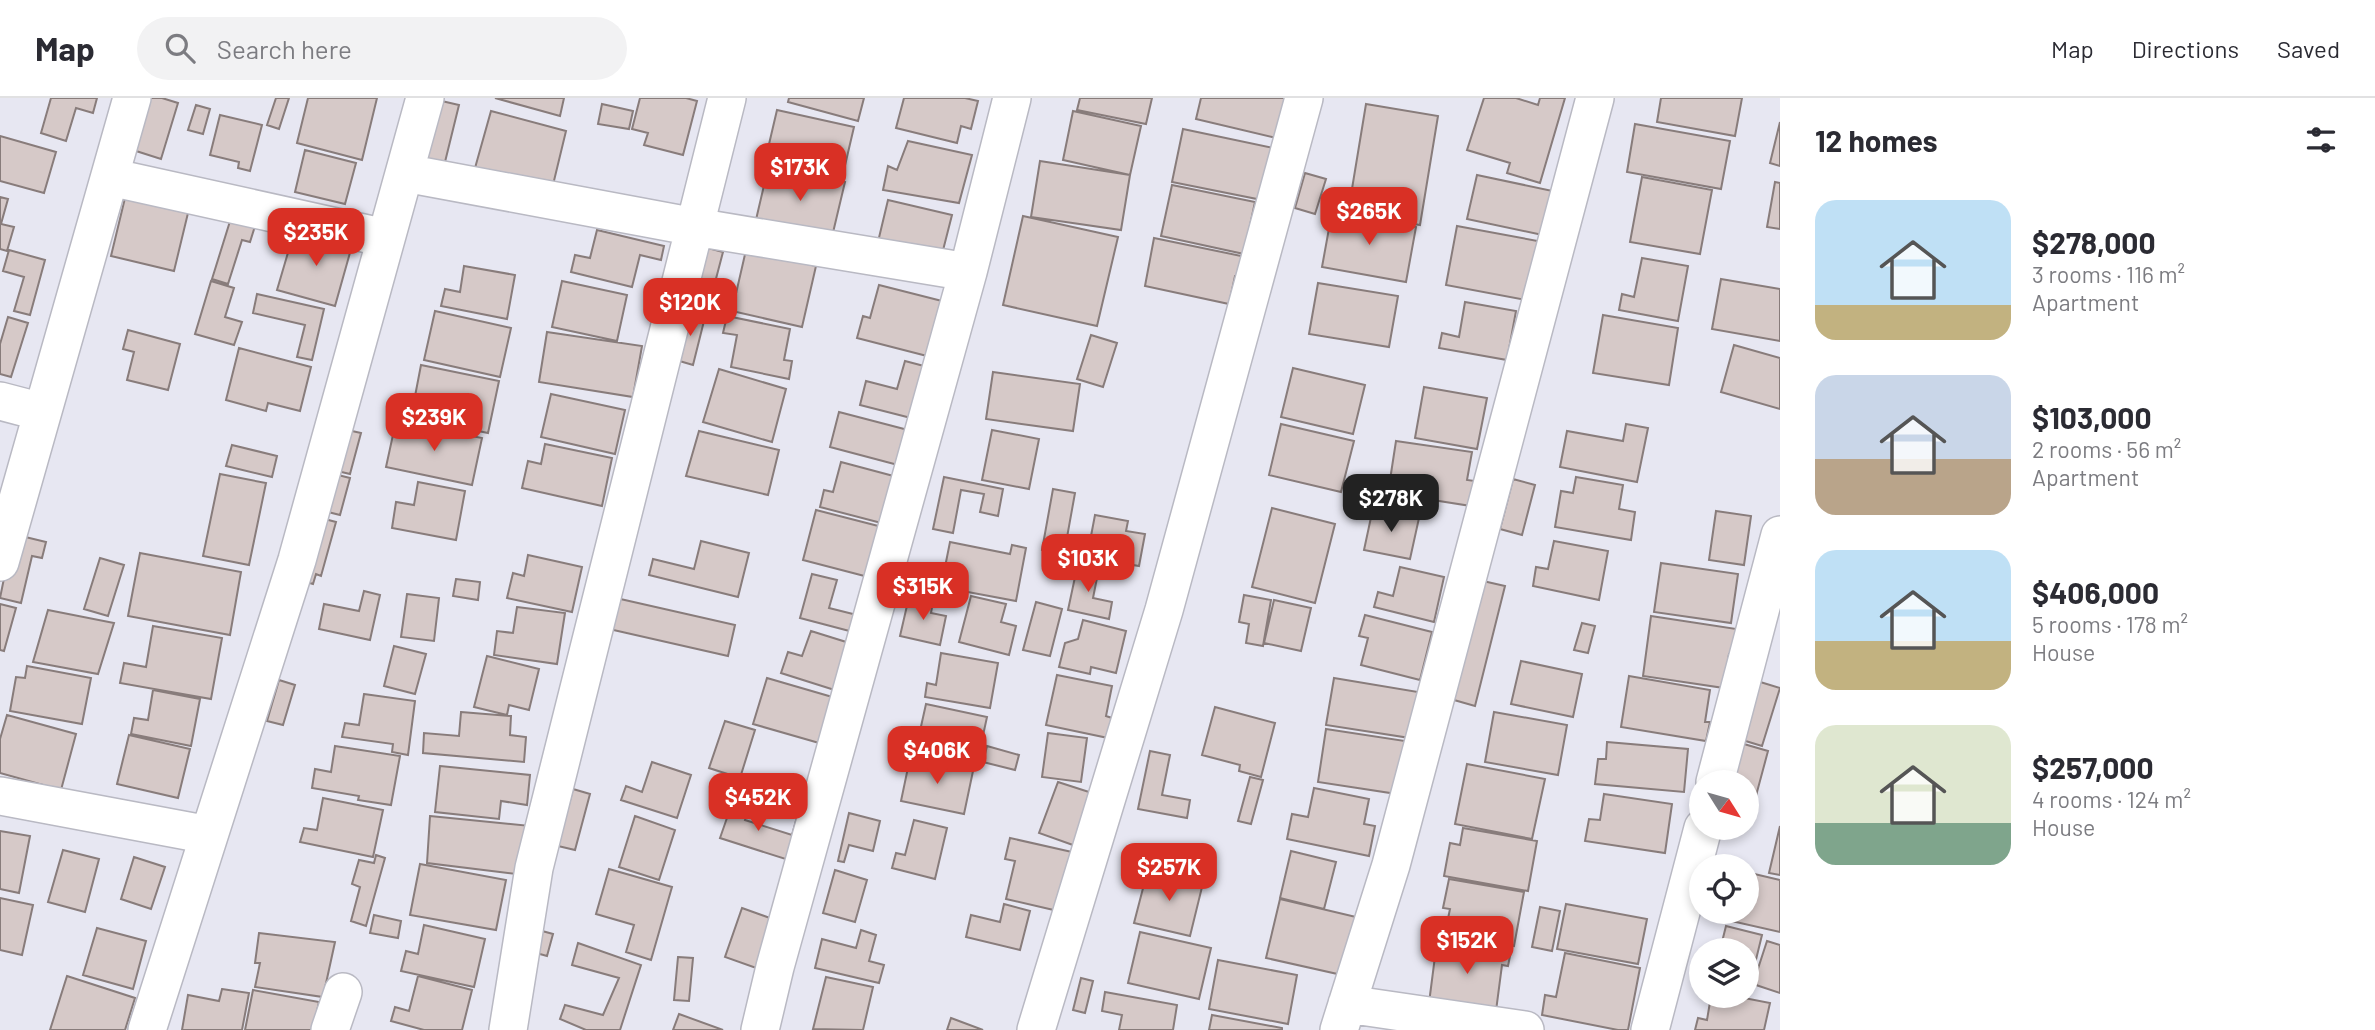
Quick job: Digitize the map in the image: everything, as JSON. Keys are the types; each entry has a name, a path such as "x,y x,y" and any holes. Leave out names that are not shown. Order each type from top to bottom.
{"street":[{"path":"0,562 132,98"},
{"path":"147,1030 297,560 425,98"},
{"path":"508,1030 534,868 727,98"},
{"path":"760,1030 775,967 968,272 1012,98"},
{"path":"1036,1030 1164,610 1304,98"},
{"path":"1525,1030 1343,1017 1391,865 1595,98"},
{"path":"405,173 968,272"},
{"path":"110,177 386,238"},
{"path":"0,401 42,412"},
{"path":"1718,770 1780,536"},
{"path":"0,796 209,835"},
{"path":"1650,1030 1700,840"},
{"path":"330,1030 343,992"}],"building":[{"path":"51,98 97,98 93,113 76,108 66,141 41,133"},
{"path":"150,98 162,98 178,103 161,159 133,150"},
{"path":"276,98 289,98 279,129 267,125"},
{"path":"308,98 377,98 362,160 297,143"},
{"path":"495,98 564,98 560,116"},
{"path":"640,98 686,98 697,101 683,155 644,145 648,133 632,129"},
{"path":"789,98 864,98 858,121 788,102"},
{"path":"904,98 965,98 978,101 971,129 961,126 957,143 896,128"},
{"path":"1080,98 1152,98 1146,124 1077,110"},
{"path":"1201,98 1286,98 1276,138 1196,119"},
{"path":"1484,98 1516,98 1538,105 1540,98 1565,98 1540,183 1507,173 1510,163 1467,150"},
{"path":"1661,98 1742,98 1735,136 1657,122"},
{"path":"433,99 459,105 444,166 418,159"},
{"path":"602,104 633,111 629,129 598,124"},
{"path":"1366,104 1438,116 1420,225 1348,213"},
{"path":"196,105 210,109 203,134 188,130"},
{"path":"777,110 854,127 843,174 766,157"},
{"path":"491,111 566,131 552,189 475,168"},
{"path":"1073,111 1141,126 1130,175 1063,160"},
{"path":"220,115 262,125 250,171 238,168 239,162 210,155"},
{"path":"1780,122 1780,166 1770,163"},
{"path":"1635,124 1730,141 1721,189 1627,172"},
{"path":"1183,129 1273,148 1262,200 1172,182"},
{"path":"0,136 56,152 44,193 0,181"},
{"path":"908,141 972,155 959,203 883,190 888,166 897,170"},
{"path":"305,150 356,163 345,204 295,192"},
{"path":"1040,161 1130,175 1121,230 1031,217"},
{"path":"769,164 845,182 831,241 755,224"},
{"path":"1305,173 1326,179 1315,214 1295,208"},
{"path":"1477,175 1562,193 1552,237 1467,219"},
{"path":"1642,177 1712,190 1700,254 1630,242"},
{"path":"1775,182 1780,183 1780,229 1767,227"},
{"path":"1172,185 1255,202 1244,254 1161,236"},
{"path":"0,197 8,199 1,224 14,227 7,251 0,249"},
{"path":"125,198 188,213 174,271 111,256"},
{"path":"888,200 952,215 940,262 877,246"},
{"path":"1332,212 1416,227 1406,282 1322,267"},
{"path":"1023,216 1118,237 1097,326 1003,305"},
{"path":"231,218 255,226 250,242 242,240 228,284 212,279"},
{"path":"1457,226 1543,242 1531,301 1446,285"},
{"path":"597,230 664,246 661,260 640,255 632,287 571,272 575,255 590,258"},
{"path":"317,233 353,242 335,306 277,290 292,239"},
{"path":"1154,238 1246,257 1242,277 1235,276 1229,304 1145,286"},
{"path":"704,247 723,252 707,313 688,307"},
{"path":"9,250 45,260 30,315 14,311 24,277 3,271"},
{"path":"746,250 816,266 802,327 732,311"},
{"path":"1642,258 1688,266 1678,321 1619,310 1622,294 1634,297"},
{"path":"464,266 515,275 507,319 441,306 445,289 460,292"},
{"path":"1721,279 1780,289 1780,341 1712,329"},
{"path":"211,281 234,288 225,317 242,322 234,345 195,334"},
{"path":"562,281 627,295 617,341 552,327"},
{"path":"1318,283 1398,296 1389,347 1309,334"},
{"path":"879,285 942,301 927,356 857,338 863,316 870,318"},
{"path":"257,294 324,309 312,360 297,357 305,325 253,313"},
{"path":"1465,302 1516,311 1507,360 1439,348 1442,333 1459,337"},
{"path":"435,311 511,328 500,377 424,360"},
{"path":"688,312 705,317 693,365 676,360"},
{"path":"1603,315 1678,328 1669,385 1593,373"},
{"path":"727,316 790,329 784,360 792,361 789,379 731,367 737,335 723,333"},
{"path":"8,317 28,323 11,377 0,374 0,344"},
{"path":"128,330 180,344 168,390 127,380 134,352 123,349"},
{"path":"547,332 642,346 633,397 539,382"},
{"path":"1091,335 1117,343 1103,387 1077,379"},
{"path":"1734,345 1780,358 1780,409 1721,392"},
{"path":"239,348 311,367 300,411 268,403 266,411 226,400"},
{"path":"905,361 924,366 911,418 860,405 866,381 897,389"},
{"path":"421,365 499,381 488,433 411,417"},
{"path":"1293,368 1365,385 1353,434 1281,417"},
{"path":"719,369 786,389 772,442 703,422"},
{"path":"993,372 1080,384 1073,431 986,419"},
{"path":"1424,387 1487,398 1477,449 1415,438"},
{"path":"551,394 625,410 615,454 541,437"},
{"path":"839,412 908,430 898,465 830,447"},
{"path":"396,421 482,438 472,485 386,467"},
{"path":"1281,424 1354,441 1341,492 1269,475"},
{"path":"1626,424 1648,428 1637,482 1560,467 1567,431 1623,441"},
{"path":"343,429 361,433 350,474 333,470"},
{"path":"992,430 1039,439 1029,489 982,480"},
{"path":"699,431 779,450 768,495 686,476"},
{"path":"1396,441 1472,452 1467,480 1475,481 1471,506 1388,493"},
{"path":"545,444 612,458 602,506 522,488 528,461 541,464"},
{"path":"232,445 277,456 272,477 226,466"},
{"path":"841,462 901,478 889,525 820,507 824,490 833,492"},
{"path":"220,474 266,483 249,565 203,556"},
{"path":"334,474 350,478 340,515 324,511"},
{"path":"944,477 1003,489 998,516 980,512 984,494 961,490 953,533 933,529"},
{"path":"1576,477 1623,485 1619,509 1635,512 1631,540 1555,527 1561,491 1573,493"},
{"path":"1513,479 1535,485 1522,535 1500,529"},
{"path":"418,482 465,491 456,540 392,528 396,502 414,505"},
{"path":"1053,489 1075,493 1064,554 1042,550"},
{"path":"1272,508 1335,524 1315,603 1252,587"},
{"path":"1373,508 1419,518 1410,559 1364,550"},
{"path":"816,510 890,529 876,579 803,560"},
{"path":"1716,511 1751,516 1744,565 1709,560"},
{"path":"1095,515 1128,521 1126,531 1145,534 1139,566 1087,557"},
{"path":"321,518 336,522 321,576 316,574 313,584 303,581"},
{"path":"13,534 46,542 42,558 32,556 21,603 0,598"},
{"path":"701,541 749,553 738,597 649,575 653,559 694,569"},
{"path":"1554,541 1608,551 1599,600 1533,586 1536,567 1548,569"},
{"path":"950,542 1010,554 1012,545 1026,548 1016,601 941,587"},
{"path":"140,553 241,572 230,635 128,616"},
{"path":"528,555 582,567 572,612 507,598 513,573 524,576"},
{"path":"100,558 124,565 108,616 84,609"},
{"path":"1078,563 1099,568 1093,598 1112,602 1109,619 1068,610"},
{"path":"1661,563 1738,574 1731,623 1654,612"},
{"path":"1400,567 1444,577 1434,622 1374,607 1378,592 1393,596"},
{"path":"812,574 837,580 829,608 861,616 857,633 800,618"},
{"path":"456,579 480,582 478,600 453,596"},
{"path":"1483,581 1505,586 1475,706 1454,700"},
{"path":"364,591 380,595 370,640 319,629 324,604 359,611"},
{"path":"407,594 439,598 434,641 401,637"},
{"path":"1244,595 1271,600 1263,646 1246,643 1249,624 1239,622"},
{"path":"971,596 1006,604 1001,622 1016,626 1009,655 959,642"},
{"path":"909,597 933,602 931,613 946,616 940,645 900,636"},
{"path":"616,598 735,625 728,656 609,629"},
{"path":"1274,600 1311,608 1301,651 1264,643"},
{"path":"1036,602 1062,609 1050,656 1023,650"},
{"path":"0,604 16,608 4,651 0,650"},
{"path":"517,607 565,613 557,664 494,655 497,631 513,633"},
{"path":"48,610 114,623 98,674 33,662"},
{"path":"1365,615 1432,632 1420,680 1361,665 1368,638 1359,636"},
{"path":"1651,616 1743,630 1739,655 1729,654 1724,688 1643,676"},
{"path":"1083,620 1126,631 1116,673 1091,667 1090,674 1059,667 1065,643 1078,639"},
{"path":"1582,623 1595,626 1588,653 1574,650"},
{"path":"153,626 222,638 211,699 120,683 124,663 146,667"},
{"path":"811,631 859,646 844,693 781,673 788,652 802,656"},
{"path":"394,646 426,654 415,694 384,686"},
{"path":"941,653 998,663 990,708 925,697 927,683 936,685"},
{"path":"487,656 539,669 529,710 509,705 507,715 474,707"},
{"path":"1521,661 1582,674 1573,717 1511,704"},
{"path":"27,666 91,678 82,724 10,711 16,677 25,678"},
{"path":"1057,675 1112,686 1106,716 1112,718 1108,738 1046,725"},
{"path":"1629,676 1710,690 1705,722 1710,722 1706,741 1621,727"},
{"path":"767,678 846,701 833,747 753,724"},
{"path":"1334,678 1418,692 1410,738 1326,725"},
{"path":"279,680 295,685 283,725 267,721"},
{"path":"1757,681 1780,688 1762,746 1739,739"},
{"path":"153,690 200,699 191,746 131,734 134,718 148,720"},
{"path":"364,694 415,701 408,755 392,752 393,744 342,737 345,723 359,725"},
{"path":"926,704 987,717 977,763 916,749"},
{"path":"1215,707 1275,723 1261,777 1239,771 1240,765 1202,755"},
{"path":"461,712 511,716 510,735 526,737 524,762 423,753 424,733 459,736"},
{"path":"1494,712 1567,725 1558,775 1485,762"},
{"path":"7,715 76,734 61,790 0,773 0,739"},
{"path":"725,721 755,730 740,778 709,768"},
{"path":"1326,729 1405,741 1397,794 1318,782"},
{"path":"1048,733 1087,738 1081,782 1042,777"},
{"path":"129,735 190,749 178,798 117,784"},
{"path":"1607,742 1688,749 1684,792 1595,784 1598,759 1606,759"},
{"path":"1737,742 1768,751 1759,785 1759,770 1729,770"},
{"path":"335,746 400,756 391,805 312,788 315,769 331,772"},
{"path":"987,746 1019,755 1015,770 983,762"},
{"path":"1150,751 1170,755 1162,795 1190,800 1187,818 1138,809"},
{"path":"910,758 973,771 964,814 901,801"},
{"path":"652,762 691,775 677,818 621,800 626,786 642,792"},
{"path":"1467,764 1545,779 1532,839 1455,824"},
{"path":"440,766 530,775 527,805 501,801 499,819 435,812"},
{"path":"1250,777 1263,780 1251,824 1238,821"},
{"path":"1058,782 1089,792 1087,850 1039,833"},
{"path":"1314,788 1369,799 1364,824 1375,826 1369,856 1287,839 1292,814 1308,817"},
{"path":"573,789 590,794 575,850 558,846"},
{"path":"1604,794 1672,804 1665,853 1585,841 1589,819 1600,820"},
{"path":"735,795 751,800 745,820 792,835 799,810 795,862 720,838"},
{"path":"323,798 383,810 373,857 300,842 304,828 317,830"},
{"path":"849,813 880,821 873,851 849,845 844,862 838,861"},
{"path":"430,816 531,826 516,874 427,863"},
{"path":"635,816 675,830 659,880 619,867"},
{"path":"914,820 947,828 935,879 892,868 896,853 905,855"},
{"path":"1780,826 1780,875 1769,873"},
{"path":"1463,828 1537,841 1528,891 1444,876 1450,843 1460,845"},
{"path":"0,831 30,836 19,893 0,889"},
{"path":"1010,838 1072,852 1058,911 1006,899 1015,861 1005,859"},
{"path":"63,850 99,859 85,912 48,902"},
{"path":"1291,851 1336,862 1324,909 1280,898"},
{"path":"376,855 385,858 366,926 351,921 360,887 352,884 359,860 374,863"},
{"path":"134,857 165,867 151,909 121,899"},
{"path":"420,864 506,880 496,930 410,915"},
{"path":"609,869 672,887 651,960 626,952 634,925 596,914"},
{"path":"1148,869 1203,883 1190,936 1134,923"},
{"path":"835,870 867,880 855,922 823,913"},
{"path":"1759,875 1780,880 1780,932 1745,924 1759,924"},
{"path":"1449,879 1524,892 1514,946 1445,933 1450,909 1443,908"},
{"path":"0,898 33,905 22,955 0,950"},
{"path":"1280,899 1356,917 1342,975 1266,958"},
{"path":"1004,904 1030,911 1020,950 966,937 971,915 1000,922"},
{"path":"1566,904 1647,919 1638,964 1557,949"},
{"path":"1540,907 1560,911 1552,951 1532,947"},
{"path":"742,908 781,922 759,969 725,957"},
{"path":"374,915 401,921 398,938 370,933"},
{"path":"424,925 485,939 474,987 401,971 406,951 418,954"},
{"path":"1726,926 1762,935 1759,947 1759,938 1723,938"},
{"path":"97,928 146,941 133,989 83,975"},
{"path":"535,929 553,934 547,956 529,951"},
{"path":"861,930 876,935 869,961 884,965 879,983 815,968 822,939 856,948"},
{"path":"1140,932 1211,948 1199,999 1128,983"},
{"path":"259,933 335,942 323,997 255,987 260,963 255,963"},
{"path":"1437,941 1511,951 1508,966 1502,965 1496,1011 1429,1003"},
{"path":"1767,941 1780,945 1780,993 1759,986 1759,966"},
{"path":"578,943 641,965 620,1030 586,1030 560,1019 565,1005 603,1015 619,978 572,965"},
{"path":"1565,953 1640,968 1628,1030 1542,1015 1545,995 1556,997"},
{"path":"678,957 693,958 689,1001 674,1000"},
{"path":"1218,960 1297,975 1288,1024 1209,1009"},
{"path":"67,976 135,998 125,1030 50,1030"},
{"path":"418,976 472,990 462,1030 424,1030 391,1021 395,1007 409,1011"},
{"path":"826,977 873,987 863,1030 813,1029"},
{"path":"1081,978 1093,981 1085,1013 1073,1010"},
{"path":"222,989 249,993 242,1030 182,1030 188,995 219,1001"},
{"path":"253,990 319,1002 313,1030 245,1030"},
{"path":"1105,992 1177,1005 1173,1030 1119,1030 1122,1015 1102,1011"},
{"path":"1759,1001 1770,1003 1764,1030 1695,1030 1698,1018 1707,1020 1709,1008 1759,1008"},
{"path":"679,1014 723,1030 673,1030"},
{"path":"1212,1015 1282,1028 1282,1030 1209,1030"},
{"path":"951,1018 983,1030 947,1030"}]}
